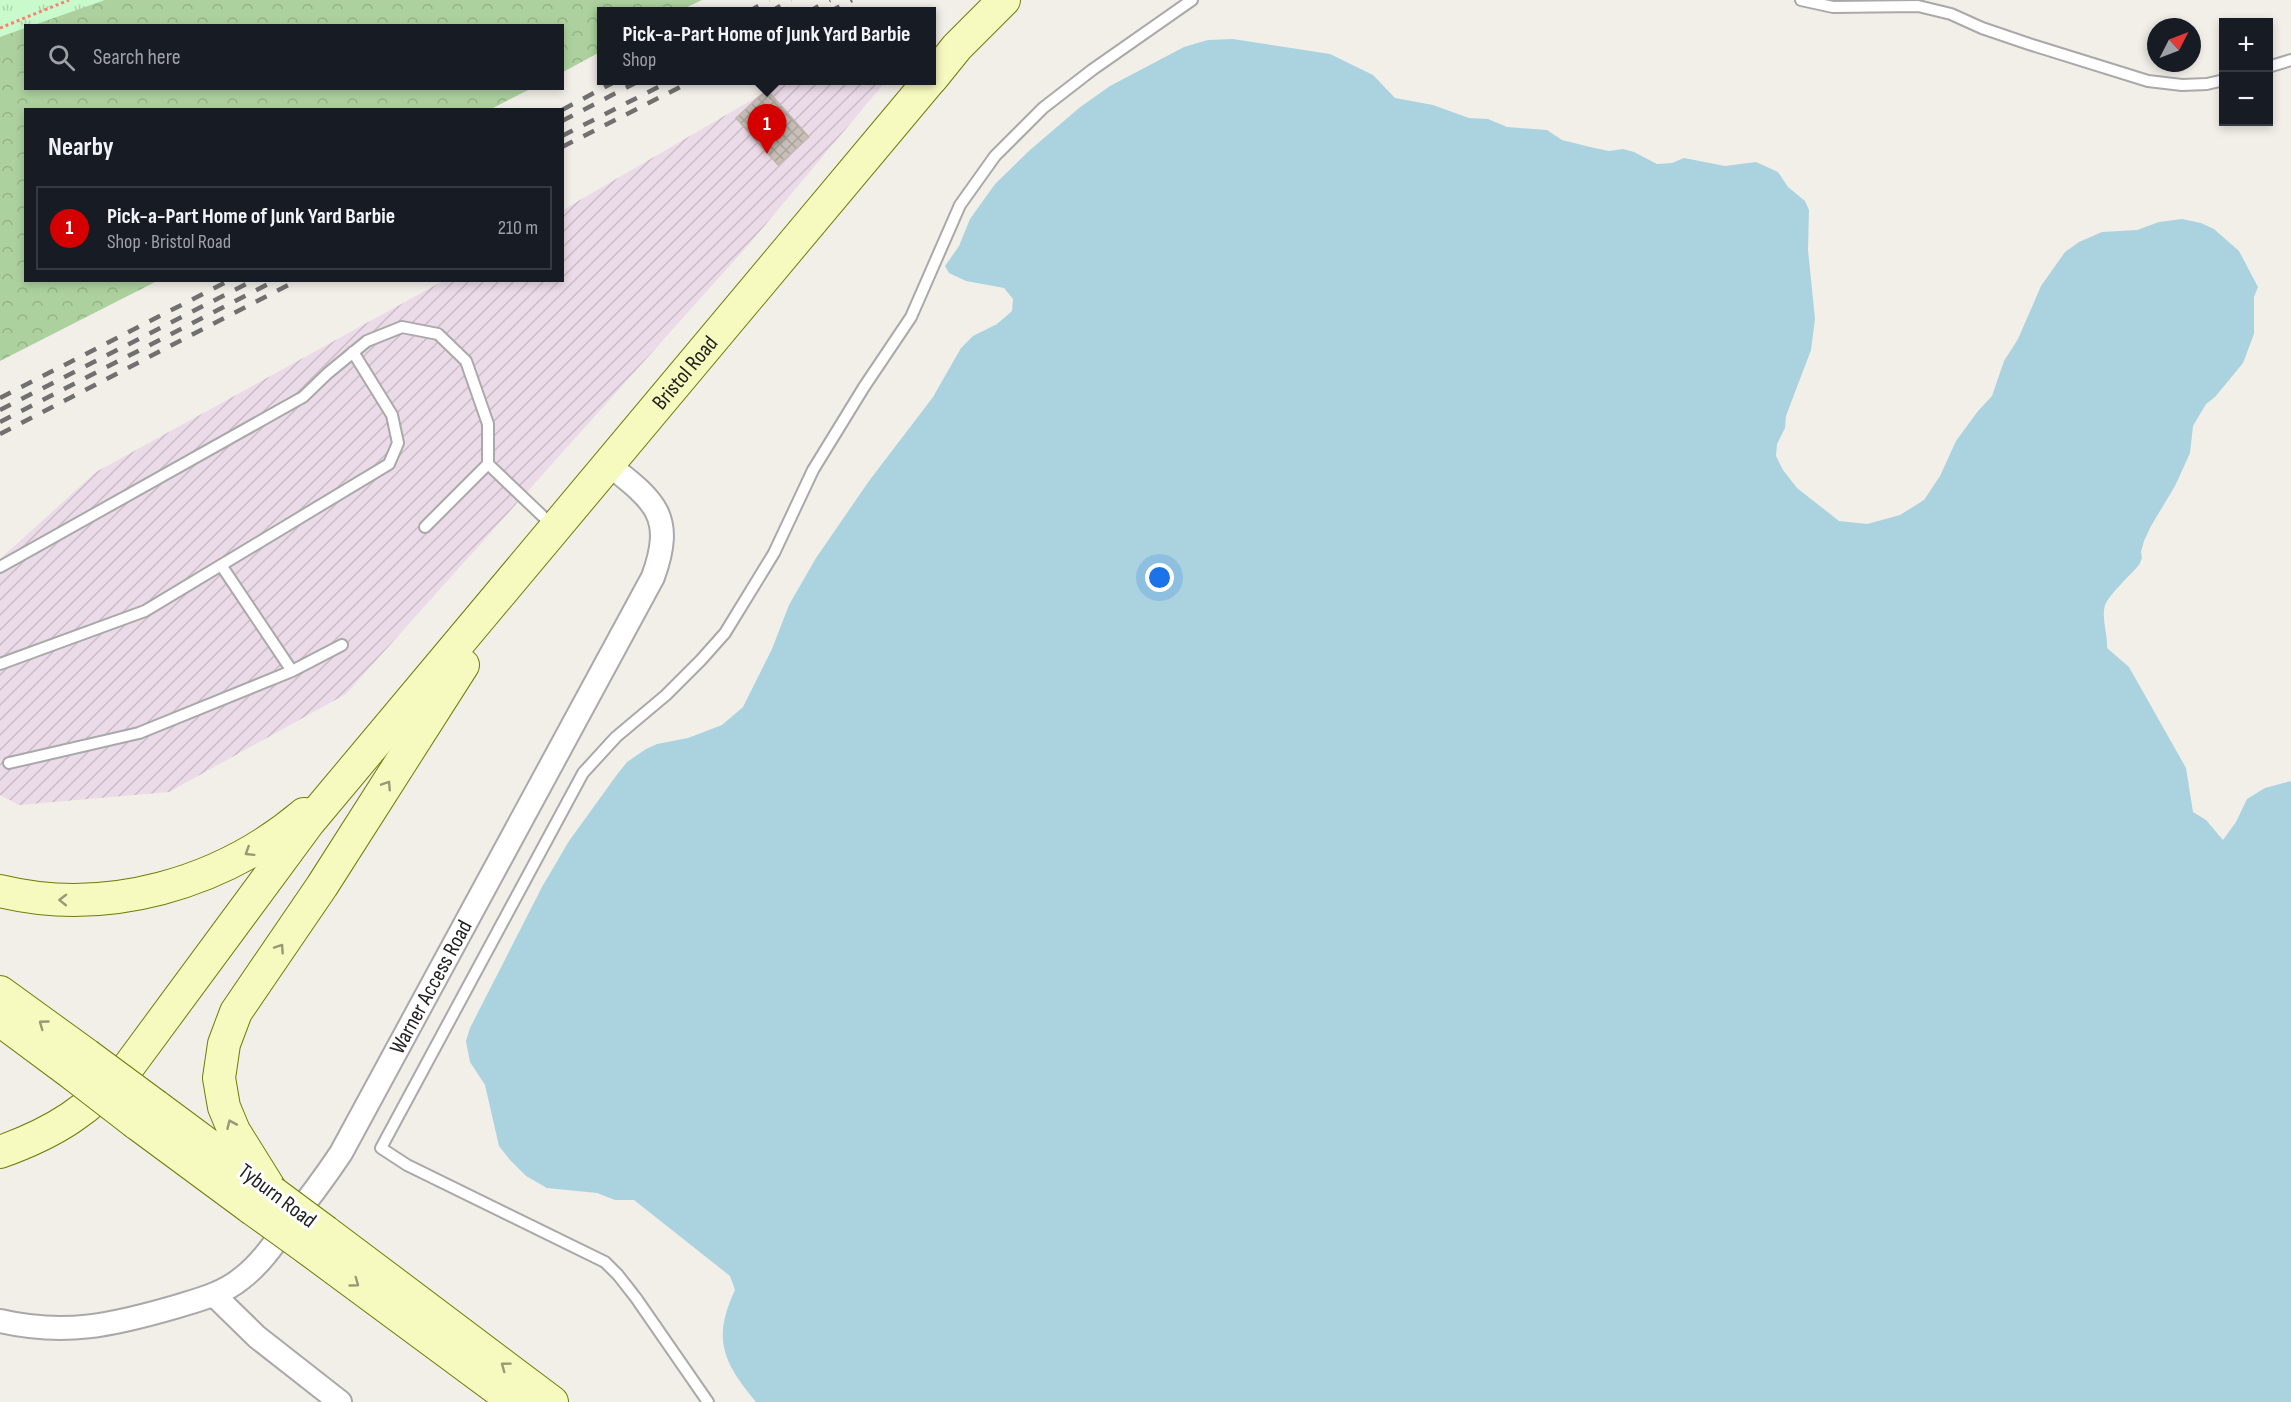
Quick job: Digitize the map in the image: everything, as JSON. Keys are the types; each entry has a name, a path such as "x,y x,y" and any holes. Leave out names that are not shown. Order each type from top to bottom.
{"main road":[{"name":"Bristol Road","path":"936,73 957,47 1004,0"},
{"name":"Bristol Road","path":"442,666 926,85"},
{"path":"262,1200 224,1107 219,1078 224,1044 236,1012 322,886 420,734 470,654 497,600"},
{"path":"0,891 50,900 95,900 125,896 169,886 239,858 278,834 324,795 442,666"},
{"path":"0,1152 51,1132 71,1120 106,1092 136,1056 309,822 442,666"},
{"path":"0,1165 43,1149 97,1114 140,1074 442,666"},
{"name":"Tyburn Road","path":"0,992 80,1065 317,1241 552,1402"},
{"name":"Tyburn Road","path":"0,1020 80,1065"},
{"name":"Tyburn Road","path":"317,1241 515,1402"}],"street":[{"name":"Warner Access Road","path":"0,1321 49,1328 102,1326 136,1319 214,1295 242,1279 265,1255 319,1187 341,1153 653,577 662,554 663,535 659,516 650,500 609,465"},
{"path":"214,1295 257,1337 340,1402"}],"lane":[{"path":"708,1402 636,1298 618,1275 604,1262 407,1166 381,1148 583,772 616,737 701,660 725,633 774,553 813,470 864,387 911,317 960,205 978,179 1012,137 1043,108 1092,69 1192,0"},
{"path":"1801,0 1833,7 1918,6 1951,14 2010,38 2148,81 2182,85 2219,81"},
{"path":"2273,66 2291,60"},
{"path":"0,567 303,397 367,341 402,327 438,334 466,361 488,424 488,464 424,527"},
{"path":"0,664 145,611 389,464 398,442 392,415 353,352"},
{"path":"488,464 556,529"},
{"path":"221,565 292,671"},
{"path":"9,763 139,733 292,671 342,645"}],"path":[{"path":"0,28 69,0"}],"shaded area":[{"path":"777,85 883,85 750,243 346,694 169,792 19,805 0,795 0,559 96,472 441,282 564,282 564,209"}],"green space":[{"path":"0,0 105,0 37,24 24,24 24,28 0,37"},
{"path":"83,0 702,0 687,7 597,7 597,54 564,71 564,24 24,24 24,90 528,90 493,108 24,108 24,282 155,282 0,361 0,33"}],"water":[{"path":"1233,39 1330,54 1373,75 1395,98 1433,105 1469,118 1488,119 1507,127 1547,130 1562,140 1590,147 1609,151 1623,149 1657,164 1672,163 1684,158 1725,166 1756,162 1778,172 1788,187 1805,201 1809,210 1808,250 1815,319 1811,350 1786,416 1785,428 1777,444 1776,456 1783,470 1797,488 1839,521 1867,524 1900,515 1924,500 1940,476 1956,441 1992,396 2004,361 2018,339 2041,286 2065,252 2079,242 2102,232 2137,230 2159,222 2182,219 2201,223 2214,229 2239,251 2258,287 2254,297 2254,334 2243,363 2215,397 2206,404 2193,426 2190,453 2175,486 2144,541 2139,565 2107,601 2104,616 2107,648 2129,667 2186,768 2193,812 2206,820 2223,840 2236,822 2247,799 2265,788 2291,781 2291,1402 756,1402 736,1375 724,1349 724,1323 735,1290 730,1276 634,1200 615,1200 597,1193 547,1188 526,1176 499,1146 485,1085 470,1062 466,1041 470,1028 542,887 569,841 616,776 627,762 646,749 657,744 688,738 722,725 743,707 772,649 789,605 816,558 869,481 933,397 961,348 973,336 997,324 1012,311 1013,299 1004,288 966,281 949,273 945,266 959,246 970,219 995,184 1030,150 1079,108 1110,86 1184,47 1208,40"}],"building":[{"path":"767,90 809,137 778,165 736,118"}],"railway":[{"path":"757,7 769,0"},
{"path":"779,7 791,0"},
{"path":"817,7 830,0"},
{"path":"839,7 852,0"},
{"path":"564,109 609,85"},
{"path":"564,120 631,85"},
{"path":"564,135 662,85"},
{"path":"564,146 684,85"},
{"path":"0,398 226,282"},
{"path":"0,410 250,282"},
{"path":"0,422 272,282"},
{"path":"0,434 294,282"}],"place":[{"name":"Pick-a-Part Home of Junk Yard Barbie","path":"767,154"}]}
